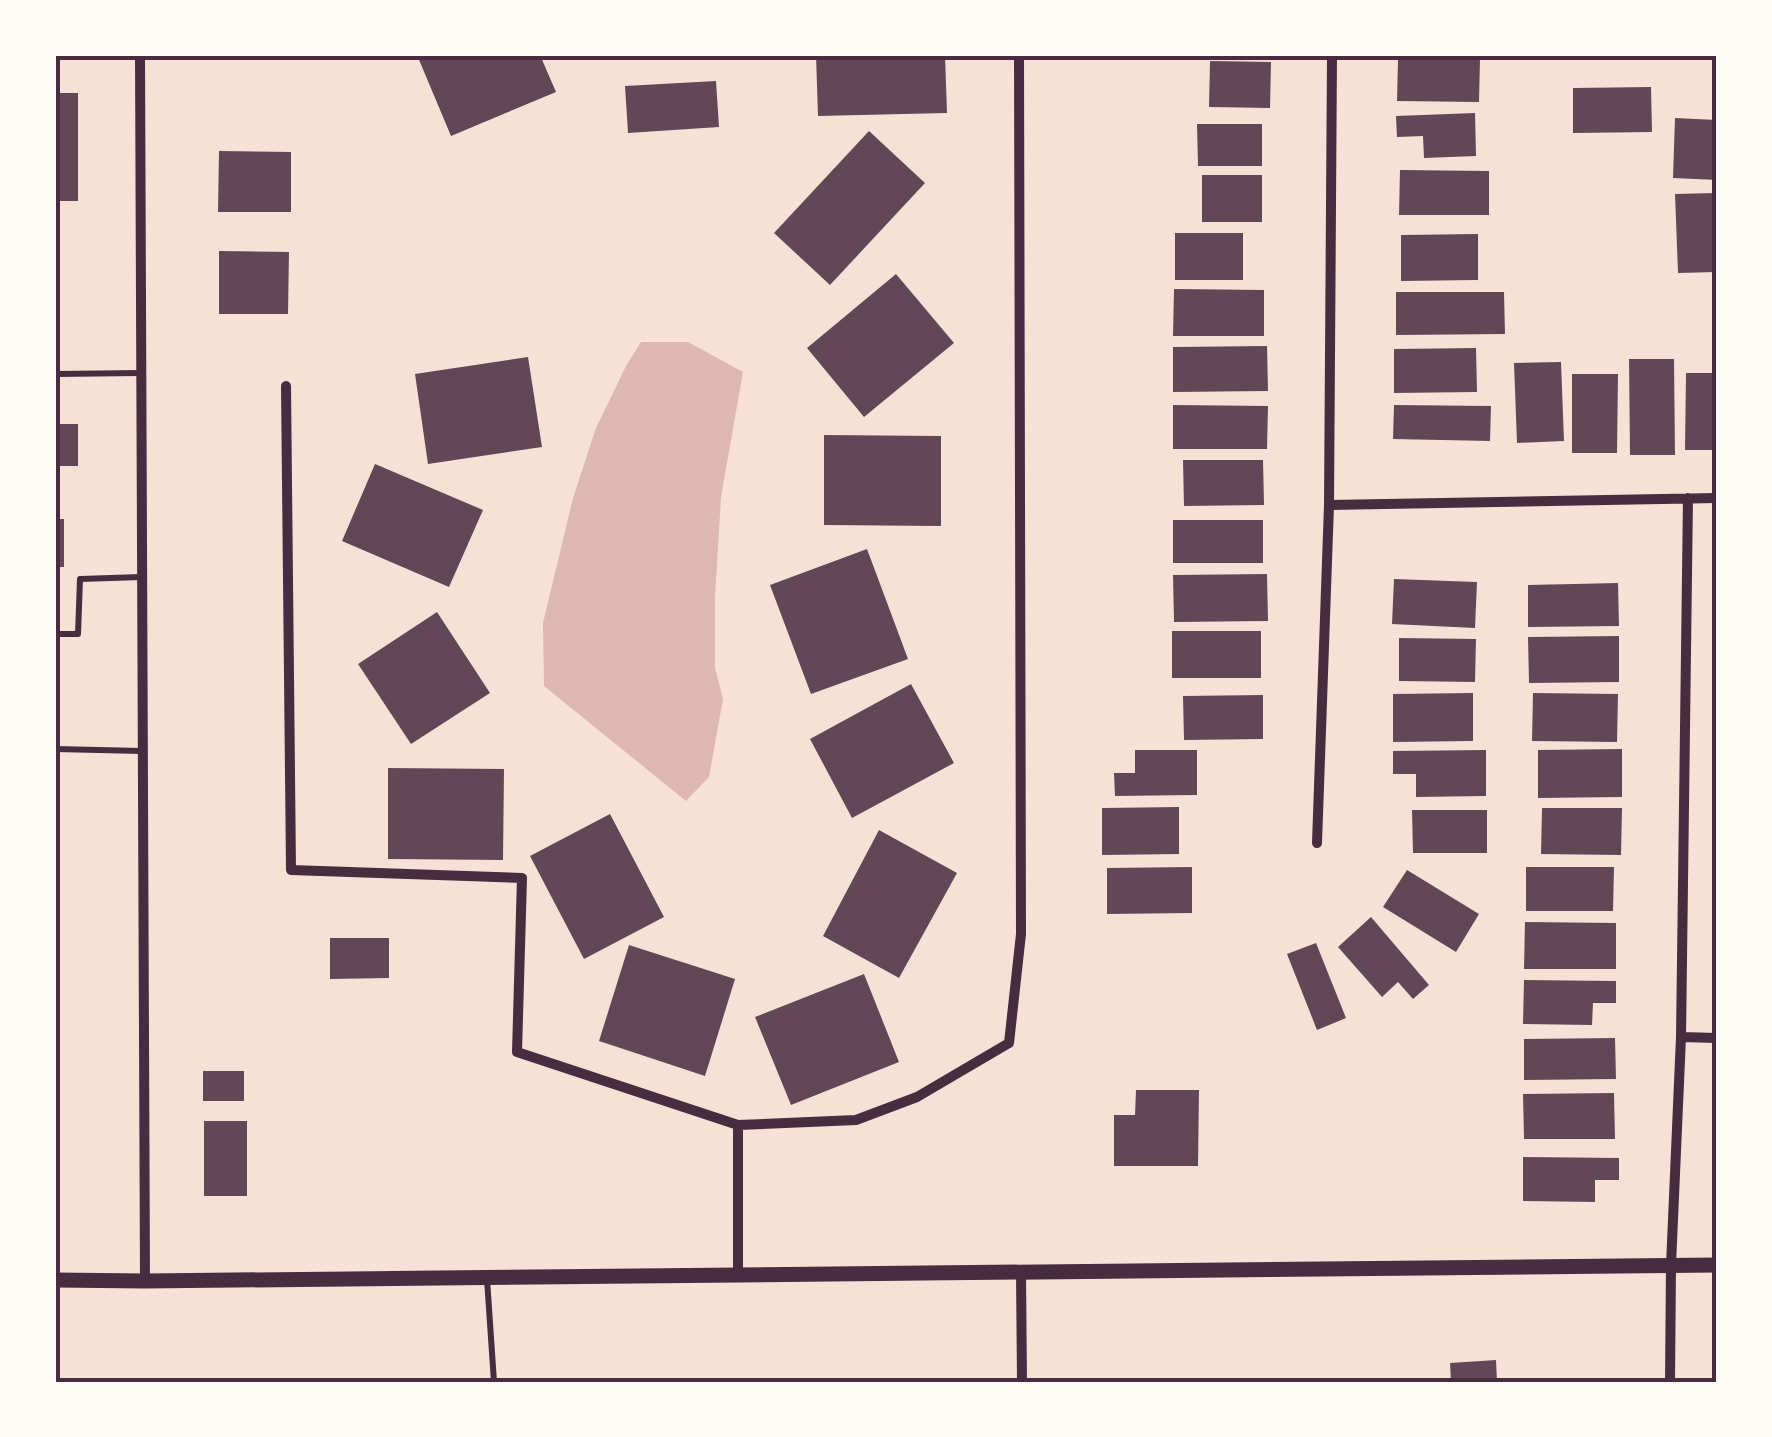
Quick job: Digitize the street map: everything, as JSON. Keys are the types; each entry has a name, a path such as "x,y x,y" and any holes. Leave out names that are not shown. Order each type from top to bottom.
{"street":[{"path":"140,55 145,1281"},
{"path":"286,386 290,870 522,878 516,1052 738,1125 856,1120 917,1097 1009,1043 1021,934 1019,55"},
{"path":"1317,843 1329,505 1332,55"},
{"path":"1670,1382 1688,498"},
{"path":"1329,505 1717,498"},
{"path":"1680,1037 1717,1038"},
{"path":"738,1125 738,1276"},
{"path":"55,1280 1717,1265"},
{"path":"1021,1272 1022,1382"}],"lane":[{"path":"55,374 142,372"},
{"path":"55,634 78,634 80,578 142,577"},
{"path":"55,749 143,751"},
{"path":"487,1278 494,1382"}],"shaded area":[{"path":"641,342 688,342 743,372 721,497 715,668 723,699 709,777 686,801 544,686 543,623 573,498 596,428"}],"building":[{"path":"417,55 540,55 556,92 451,136"},
{"path":"816,55 945,55 947,113 818,116"},
{"path":"1398,59 1480,59 1479,102 1397,101"},
{"path":"1210,61 1271,62 1270,108 1209,107"},
{"path":"716,81 719,127 628,133 625,86"},
{"path":"1651,87 1652,132 1573,133 1573,88"},
{"path":"55,93 78,93 78,201 55,201"},
{"path":"1475,113 1476,156 1424,158 1423,136 1397,137 1396,116"},
{"path":"1675,118 1717,120 1717,180 1673,178"},
{"path":"1197,124 1262,124 1262,166 1198,166"},
{"path":"869,131 925,183 830,285 774,233"},
{"path":"219,151 291,152 291,212 218,212"},
{"path":"1400,170 1489,171 1489,215 1399,215"},
{"path":"1202,175 1262,175 1262,222 1202,222"},
{"path":"1717,193 1717,272 1678,273 1675,194"},
{"path":"1175,233 1243,233 1243,280 1175,280"},
{"path":"1478,234 1478,280 1401,281 1401,235"},
{"path":"219,251 289,252 288,314 219,314"},
{"path":"896,274 954,343 864,417 807,348"},
{"path":"1174,289 1264,290 1264,336 1173,336"},
{"path":"1396,292 1504,292 1505,334 1396,335"},
{"path":"1267,346 1268,391 1173,392 1173,347"},
{"path":"1476,348 1477,392 1394,393 1394,349"},
{"path":"528,357 542,447 428,464 415,374"},
{"path":"1629,359 1674,359 1675,455 1630,455"},
{"path":"1561,362 1564,441 1517,443 1514,363"},
{"path":"1686,373 1717,373 1717,450 1685,450"},
{"path":"1572,374 1618,374 1617,453 1572,453"},
{"path":"1173,405 1268,406 1267,449 1173,449"},
{"path":"1394,405 1491,406 1490,441 1393,439"},
{"path":"55,424 78,424 78,466 55,466"},
{"path":"824,435 941,436 941,526 824,525"},
{"path":"1183,460 1263,460 1264,505 1184,506"},
{"path":"375,464 483,510 449,587 342,541"},
{"path":"55,519 64,519 64,567 55,567"},
{"path":"1173,520 1263,520 1263,563 1173,563"},
{"path":"867,549 908,659 811,694 770,585"},
{"path":"1267,574 1268,621 1174,622 1173,575"},
{"path":"1394,579 1477,582 1475,628 1392,624"},
{"path":"1618,583 1619,626 1528,627 1528,585"},
{"path":"437,612 490,693 411,744 358,664"},
{"path":"1172,631 1261,631 1261,678 1172,678"},
{"path":"1619,636 1619,682 1529,683 1528,637"},
{"path":"1399,638 1476,639 1475,682 1399,681"},
{"path":"911,684 954,763 852,818 810,739"},
{"path":"1473,693 1473,741 1393,742 1393,694"},
{"path":"1533,693 1618,694 1617,742 1532,741"},
{"path":"1263,695 1263,739 1184,740 1183,696"},
{"path":"1622,749 1622,797 1538,798 1538,750"},
{"path":"1135,750 1197,750 1197,795 1115,796 1114,773 1135,773"},
{"path":"1486,750 1486,796 1416,797 1416,774 1393,774 1393,751"},
{"path":"388,768 504,769 503,860 388,859"},
{"path":"1179,807 1179,854 1102,855 1102,808"},
{"path":"1542,808 1622,808 1621,855 1541,854"},
{"path":"1412,810 1487,810 1487,853 1413,853"},
{"path":"610,814 664,917 584,959 530,856"},
{"path":"879,830 957,873 899,978 823,936"},
{"path":"1192,867 1192,913 1107,914 1107,868"},
{"path":"1526,867 1614,867 1613,911 1526,911"},
{"path":"1407,870 1479,914 1456,952 1383,907"},
{"path":"1371,917 1429,985 1413,999 1398,982 1382,997 1338,947"},
{"path":"1525,922 1616,923 1616,969 1524,969"},
{"path":"330,938 389,938 389,978 330,979"},
{"path":"1316,943 1346,1018 1317,1030 1287,954"},
{"path":"629,945 735,979 705,1076 599,1041"},
{"path":"864,974 899,1062 791,1105 755,1017"},
{"path":"1524,980 1616,981 1616,1003 1593,1003 1592,1025 1523,1024"},
{"path":"1615,1038 1616,1079 1524,1080 1524,1039"},
{"path":"203,1071 244,1071 244,1101 203,1101"},
{"path":"1136,1090 1199,1090 1198,1166 1114,1166 1114,1115 1135,1115"},
{"path":"1614,1093 1615,1139 1524,1139 1523,1094"},
{"path":"204,1121 247,1121 247,1196 204,1196"},
{"path":"1523,1157 1619,1158 1619,1180 1595,1180 1595,1202 1523,1201"},
{"path":"1496,1360 1497,1382 1451,1382 1450,1363"}]}
